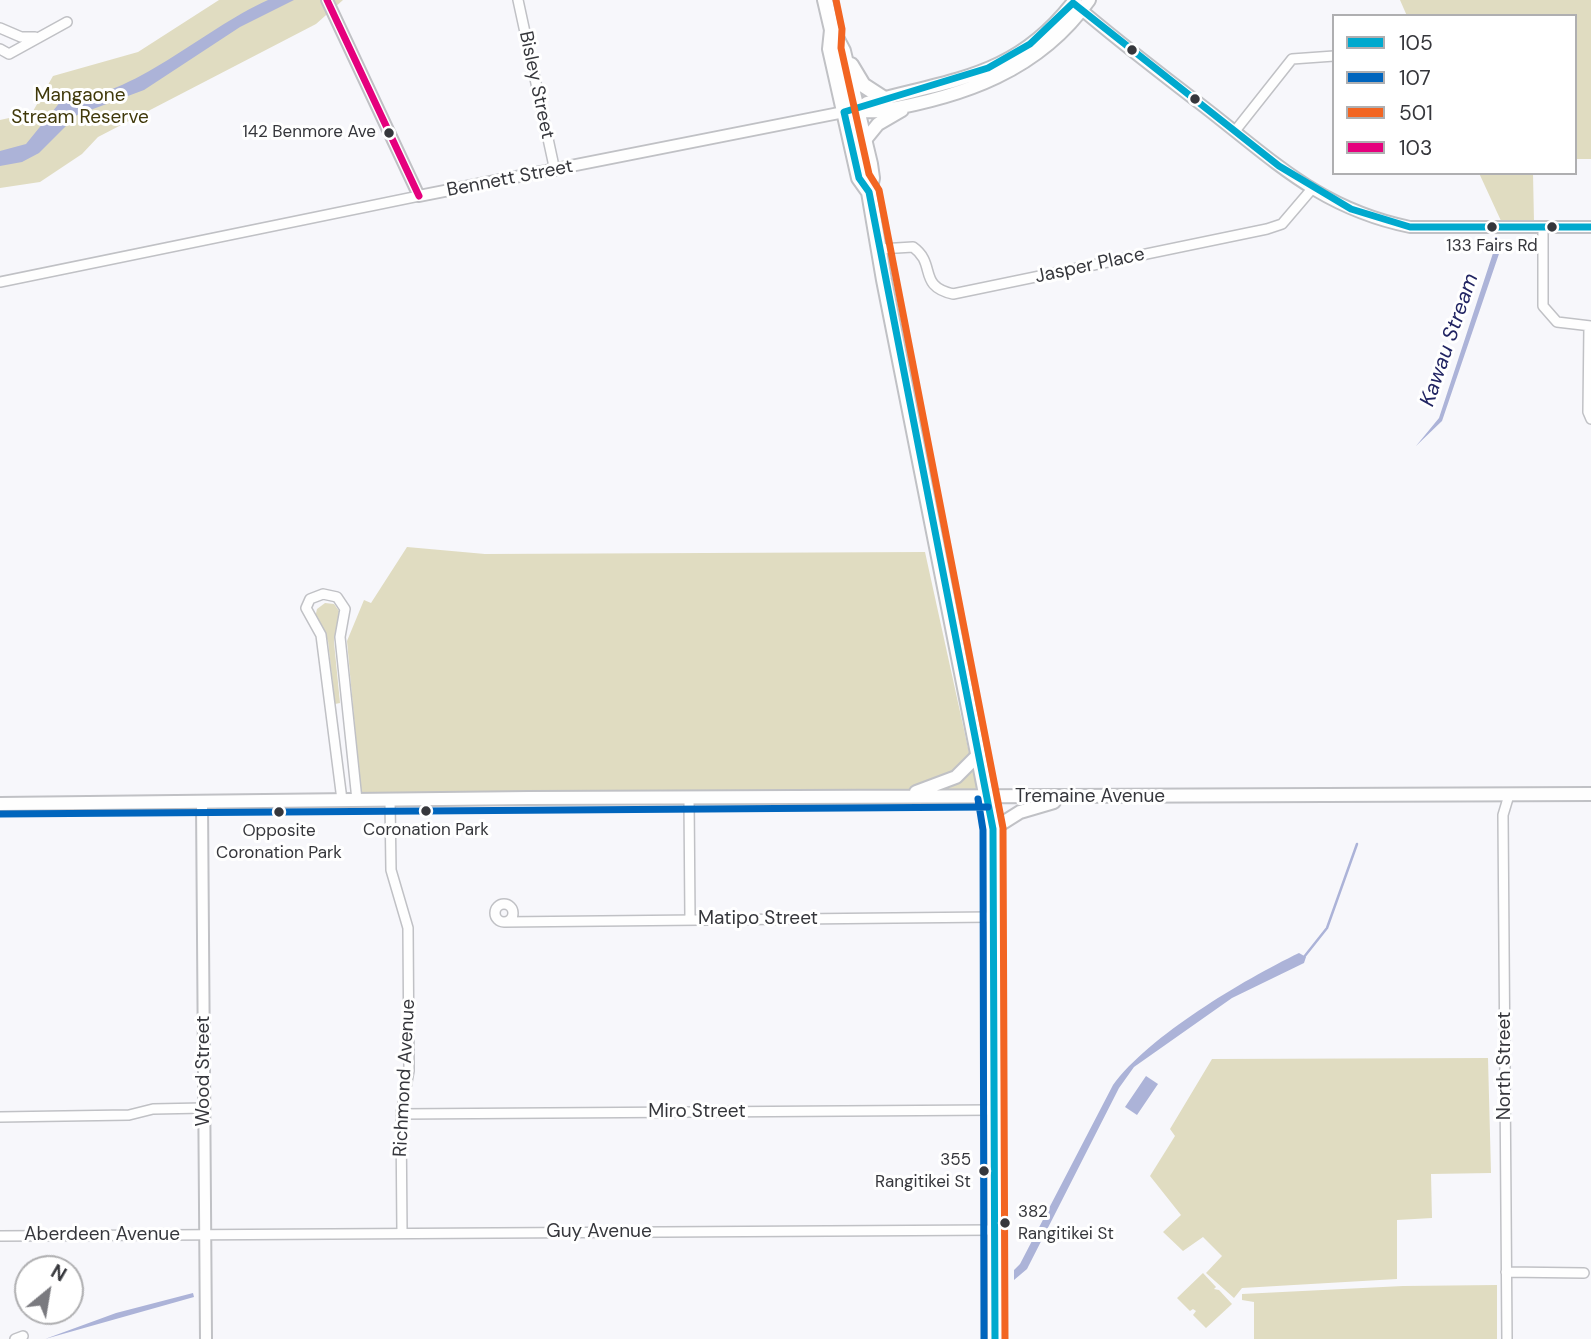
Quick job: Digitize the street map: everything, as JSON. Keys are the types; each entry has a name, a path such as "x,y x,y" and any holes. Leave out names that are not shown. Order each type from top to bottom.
{"highway":[{"path":"825,0 832,30 843,51 863,85 883,99"},
{"path":"832,30 830,49 850,111 864,140 872,178 869,192 920,466 993,829 995,1339"},
{"path":"843,51 859,178 869,192"}],"main road":[{"path":"850,111 883,99 974,89 1018,67 1055,39 1080,3"},
{"path":"864,140 878,124 897,112 948,91"},
{"path":"850,111 871,112 918,104"},
{"path":"906,796 957,777 979,754"},
{"name":"Tremaine Avenue","path":"0,804 906,796 1591,794"},
{"path":"993,829 1020,812 1072,797"}],"street":[{"path":"327,0 419,196"},
{"name":"Bisley Street","path":"519,0 555,171"},
{"path":"1080,3 1311,190 1360,214 1410,227 1591,227"},
{"path":"0,49 9,54 67,22"},
{"path":"0,28 22,37 36,37"},
{"path":"1235,131 1292,60 1332,56"},
{"name":"Bennett Street","path":"0,282 850,111"},
{"name":"Jasper Place","path":"880,249 913,247 922,255 933,286 938,291 953,295 1268,229 1282,224 1311,190"},
{"path":"1543,228 1543,306 1557,322 1590,326 1588,412 1591,419"},
{"path":"342,800 321,635 306,608 310,598 323,594 337,597 345,609 340,637 357,800"},
{"name":"North Street","path":"1507,1339 1503,810 1509,795"},
{"path":"689,798 690,919"},
{"name":"Richmond Avenue","path":"390,800 391,870 408,928 409,1070 401,1114 402,1233"},
{"name":"Wood Street","path":"202,803 206,1339"},
{"name":"Matipo Street","path":"508,919 523,923 992,917"},
{"path":"0,1117 130,1115 153,1109 204,1108"},
{"name":"Miro Street","path":"401,1114 993,1110"},
{"name":"Guy Avenue","path":"205,1235 994,1230"},
{"name":"Aberdeen Avenue","path":"0,1236 205,1235"},
{"path":"1506,1272 1584,1273"}],"green space":[{"name":"Mangaone Stream Reserve","path":"219,0 343,0 316,24 98,137 82,154 40,182 0,188 0,120 32,113 53,76 138,52"},
{"path":"1400,0 1591,0 1591,159 1577,159 1577,14 1406,14"},
{"path":"1480,175 1533,175 1534,222 1502,223"},
{"name":"Coronation Park","path":"407,547 485,554 925,552 977,789 361,795 347,641 364,600 371,603"},
{"path":"325,603 334,604 339,611 334,642 340,703 335,704 328,641 315,618 317,609"},
{"path":"1488,1058 1491,1173 1431,1174 1432,1218 1397,1220 1397,1279 1242,1288 1234,1298 1206,1273 1222,1256 1203,1237 1183,1251 1163,1232 1181,1215 1150,1176 1175,1136 1170,1129 1212,1059"},
{"path":"1203,1273 1216,1287 1214,1289 1219,1290 1232,1304 1206,1328 1193,1315 1196,1311 1190,1311 1177,1298"},
{"path":"1497,1285 1497,1339 1254,1339 1254,1302 1242,1300 1242,1294 1403,1286"}],"water":[{"path":"268,0 294,0 240,27 144,90 77,115 39,153 22,162 0,166 0,151 26,144 61,101 89,96 142,75 242,13"},
{"path":"1496,244 1502,245 1442,421 1416,446 1439,418"},
{"path":"1299,953 1306,957 1304,963 1232,998 1134,1067 1119,1088 1027,1269 1014,1280 1014,1270 1020,1264 1113,1085 1129,1066 1199,1011 1251,978"},
{"path":"1146,1076 1158,1084 1137,1115 1125,1107"},
{"path":"193,1293 194,1297 45,1339 116,1313"}],"waterway":[{"name":"Kawau Stream","path":"1496,238 1496,246"},
{"name":"Kawau Stream","path":"1304,957 1327,928 1357,844"}],"transit line":[{"name":"103","path":"327,0 419,196"},
{"name":"501","path":"836,0 842,29 841,48 869,174 879,190 1003,828 1005,1339"},
{"name":"105","path":"995,1339 993,829 869,192 859,178 844,112 988,68 1030,44 1073,3 1279,166 1351,209 1410,227 1591,227"},
{"name":"107","path":"978,799 983,830 984,1339"},
{"name":"107","path":"0,814 988,807"}],"place":[{"name":"142 Benmore Ave","path":"389,133"},
{"name":"133 Fairs Rd","path":"1492,227"},
{"name":"Coronation Park","path":"426,811"},
{"name":"Opposite Coronation Park","path":"279,812"},
{"name":"355 Rangitikei St","path":"984,1171"},
{"name":"382 Rangitikei St","path":"1005,1223"}]}
